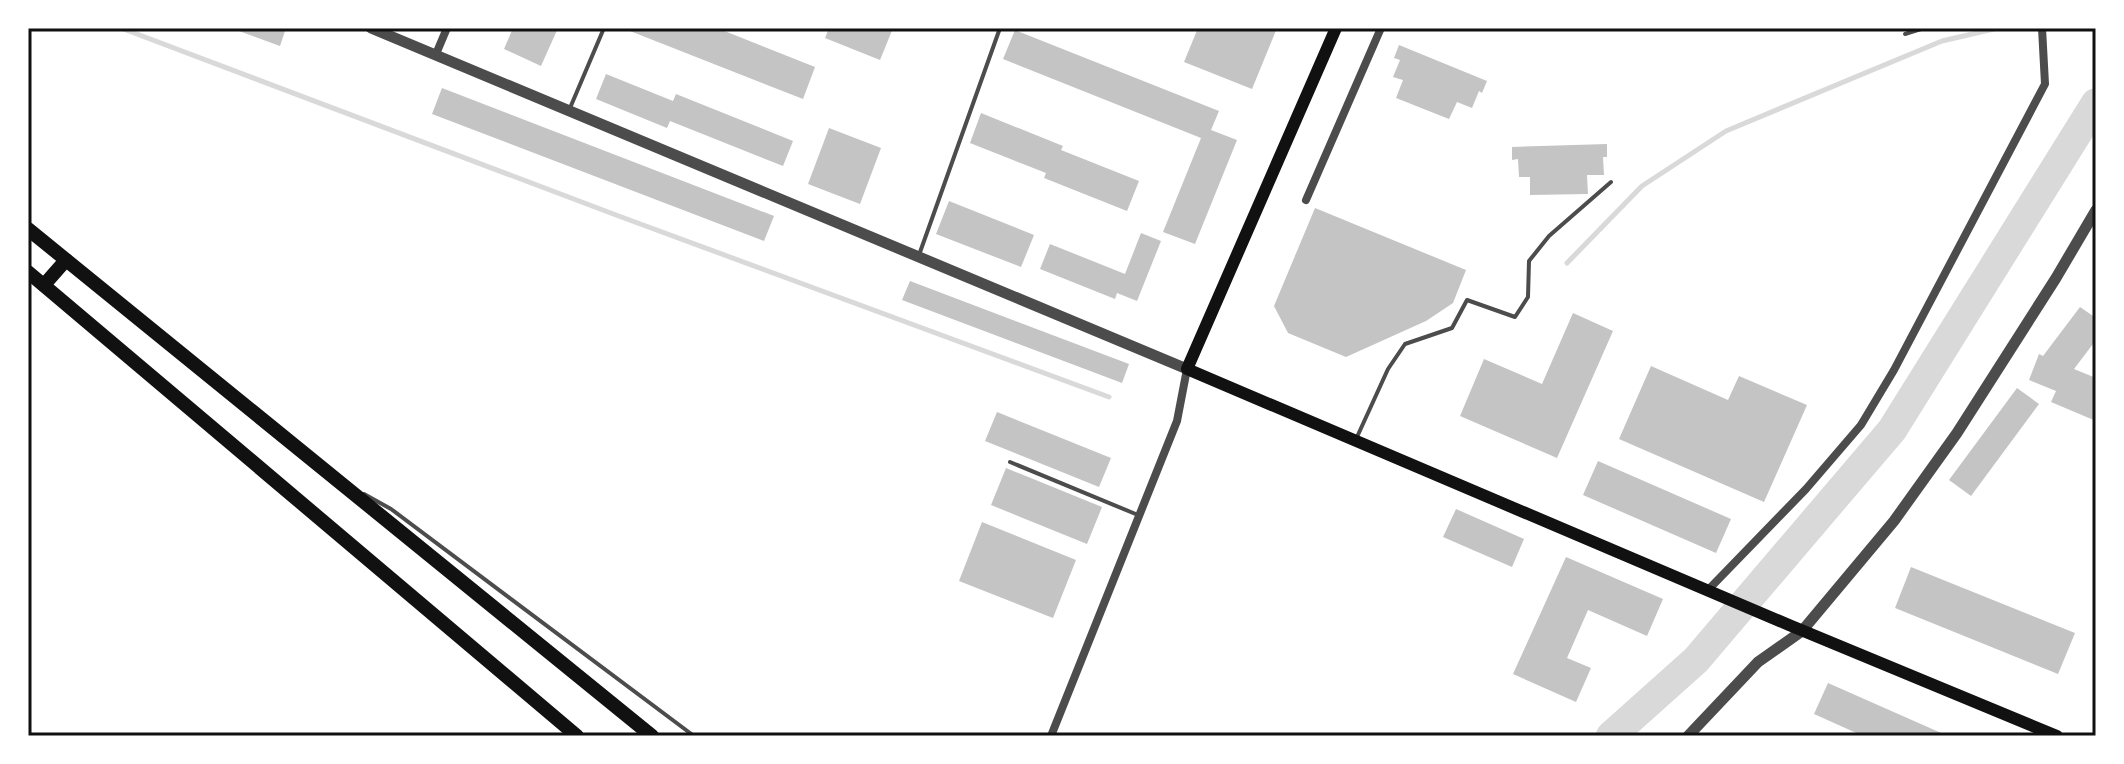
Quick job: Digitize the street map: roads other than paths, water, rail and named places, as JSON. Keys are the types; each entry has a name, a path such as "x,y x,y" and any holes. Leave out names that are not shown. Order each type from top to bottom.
{"main road":[{"path":"1336,28 1187,369 2057,736"},
{"path":"28,229 652,736"},
{"path":"44,285 66,260"},
{"path":"28,272 577,736"}],"street":[{"path":"371,28 1187,369 1177,421 1051,736"},
{"path":"436,54 447,28"},
{"path":"1306,200 1381,28"},
{"path":"1713,592 1735,559 1806,489 1861,425 1881,392 2045,84 2042,31"},
{"path":"1688,736 1758,662 1802,631 1885,533 1957,433 2096,210"}],"lane":[{"path":"569,110 604,28"},
{"path":"918,257 1000,28"},
{"path":"1905,34 1924,28"},
{"path":"1356,439 1388,369 1405,344 1452,328 1467,300 1515,317 1528,297 1529,261 1549,236 1611,182"},
{"path":"1010,462 1140,516"},
{"path":"327,473 391,509 694,736"}],"waterway":[{"path":"121,28 1109,397"},
{"path":"1567,263 1642,186 1726,131 1942,41 1998,28"},
{"path":"1611,736 1696,660 1892,430 2096,103"}]}
